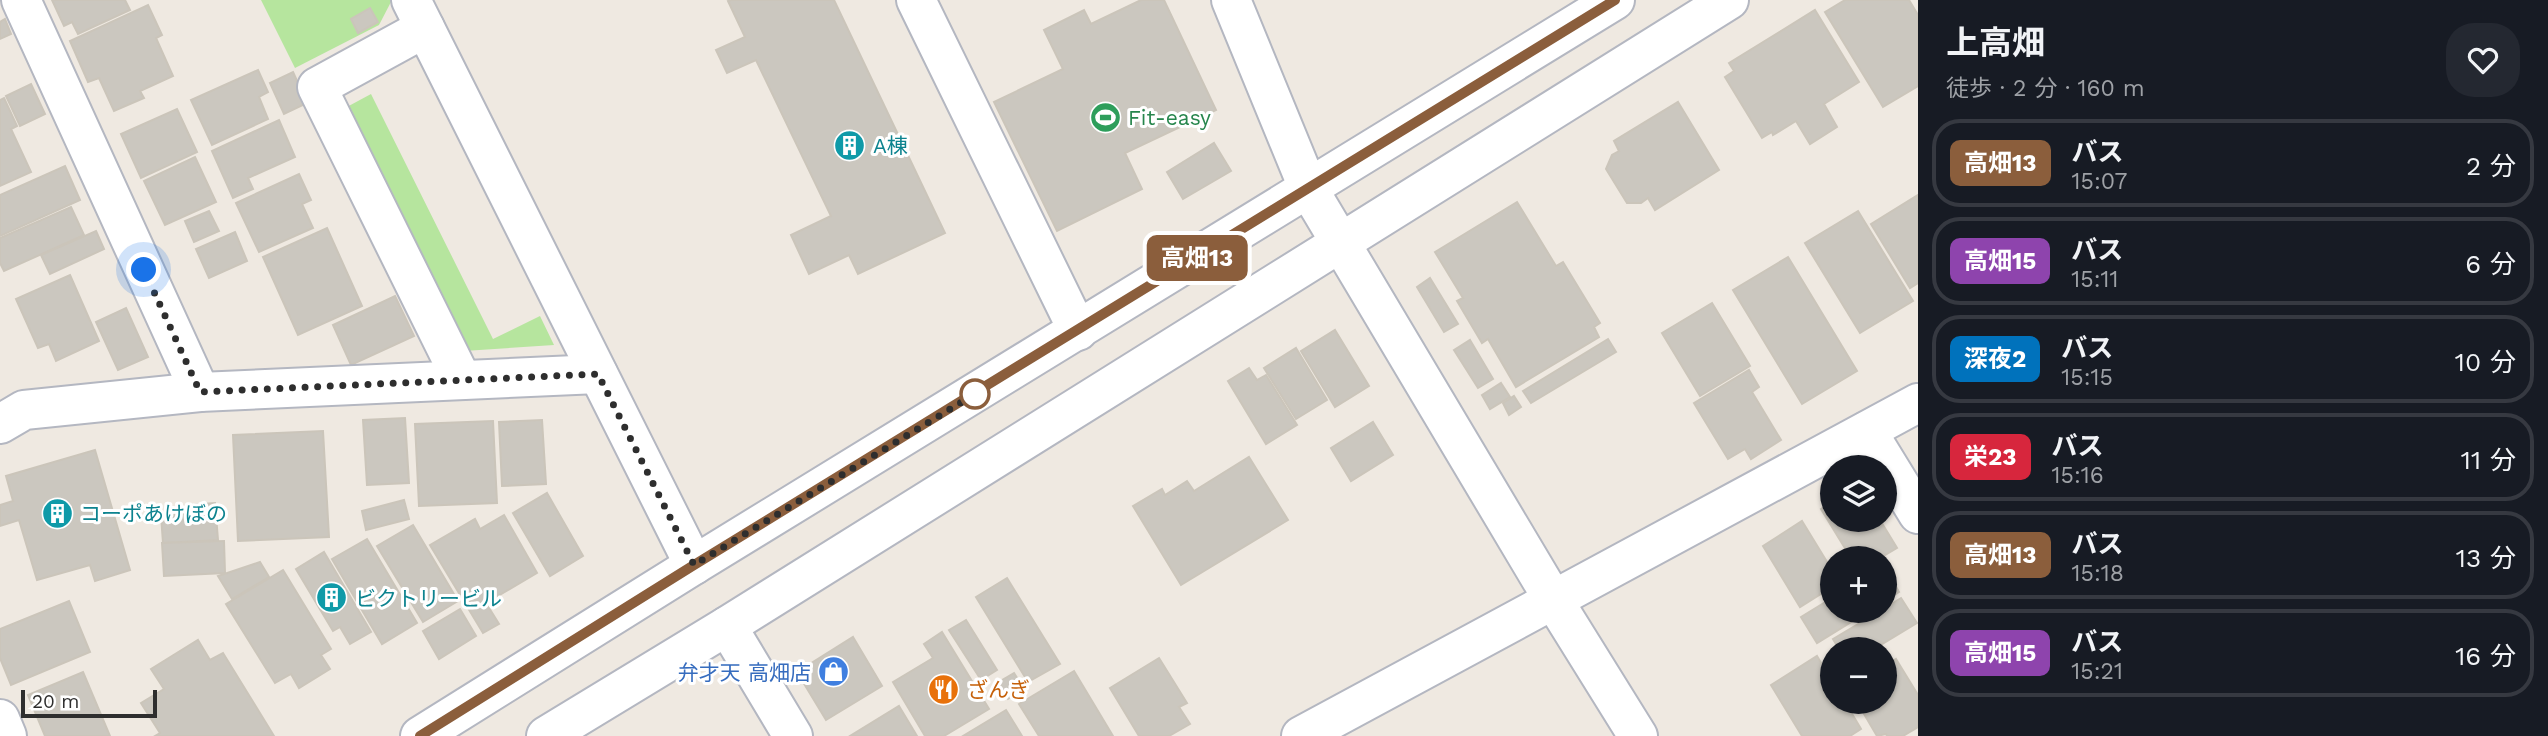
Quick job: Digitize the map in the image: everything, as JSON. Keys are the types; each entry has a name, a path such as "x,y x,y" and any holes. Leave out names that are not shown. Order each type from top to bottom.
{"street":[{"path":"21,0 200,392"},
{"path":"916,0 1077,331"},
{"path":"1231,0 1308,190 1638,736"},
{"path":"420,736 1615,0"},
{"path":"546,736 727,626 1729,0"},
{"path":"462,380 317,87 418,14 694,565"},
{"path":"0,424 24,410 200,392 598,374"},
{"path":"1301,736 1918,403"},
{"path":"1867,431 1918,514"},
{"path":"727,626 793,736"},
{"path":"0,719 7,736"}],"green space":[{"path":"261,0 392,0 379,25 295,68"},
{"path":"371,94 493,339 540,316 554,345 464,351 345,108"}],"building":[{"path":"52,0 125,0 130,10 78,34 72,22 64,26"},
{"name":"A棟","path":"834,0 945,233 858,274 849,255 809,274 791,235 831,216 756,60 727,73 716,50 745,37 728,1"},
{"path":"1141,0 1164,0 1216,110 1125,153 1142,189 1057,231 994,102 1063,69 1044,30 1084,10 1091,24"},
{"path":"1845,0 1909,0 1918,15 1918,86 1883,107 1825,12"},
{"path":"148,5 162,35 156,38 173,76 140,91 144,98 114,111 99,78 88,82 70,41"},
{"path":"370,8 378,22 358,33 351,19"},
{"path":"1815,10 1859,82 1824,104 1837,127 1810,144 1796,121 1773,135 1772,132 1762,138 1725,77 1734,71 1729,63"},
{"path":"5,19 11,34 0,39 0,22"},
{"path":"258,70 268,92 259,97 268,119 212,145 191,100"},
{"path":"293,72 307,103 284,114 270,83"},
{"path":"31,84 45,114 20,126 6,96"},
{"path":"4,98 17,126 11,129 31,172 0,186 0,100"},
{"path":"1678,102 1719,170 1655,210 1648,198 1641,203 1627,203 1606,169 1612,155 1619,151 1614,141"},
{"path":"177,109 197,152 141,178 121,134"},
{"path":"279,120 295,157 248,178 253,189 233,198 212,151"},
{"path":"1214,143 1231,171 1183,199 1167,172"},
{"path":"195,157 216,202 165,225 144,181"},
{"path":"65,166 80,200 0,236 0,195"},
{"path":"299,174 311,200 302,204 313,228 259,252 236,203"},
{"path":"1918,195 1918,283 1910,288 1871,224"},
{"path":"1517,202 1556,266 1563,262 1600,323 1594,327 1599,337 1516,387 1488,339 1482,343 1457,301 1463,298 1435,252"},
{"path":"71,207 84,235 4,271 0,263 0,238"},
{"path":"209,211 219,231 194,242 185,221"},
{"path":"1858,211 1913,301 1860,333 1805,243"},
{"path":"327,228 362,306 298,335 263,257"},
{"path":"96,231 104,249 50,274 41,255"},
{"path":"235,232 247,261 209,278 196,249"},
{"path":"1788,257 1857,371 1802,404 1733,290"},
{"path":"70,275 99,341 56,361 49,344 38,348 16,299"},
{"path":"1430,278 1458,324 1444,332 1417,287"},
{"path":"395,296 414,336 351,365 333,325"},
{"path":"1712,303 1750,366 1700,396 1662,333"},
{"path":"126,308 148,357 118,370 96,322"},
{"path":"1335,330 1369,386 1335,407 1301,351"},
{"path":"1608,339 1616,352 1531,403 1523,391"},
{"path":"1470,340 1493,379 1478,388 1454,350"},
{"path":"1296,348 1327,400 1296,419 1264,368"},
{"path":"1249,368 1257,380 1266,375 1297,425 1266,444 1228,381"},
{"path":"1749,370 1759,387 1752,392 1781,440 1751,459 1745,449 1728,459 1694,403"},
{"path":"1501,383 1510,397 1490,409 1482,395"},
{"path":"1514,396 1521,407 1509,415 1503,403"},
{"path":"405,418 409,483 367,485 363,420"},
{"path":"542,420 546,484 502,486 499,422"},
{"path":"493,421 497,503 419,506 415,424"},
{"path":"1373,422 1393,455 1351,481 1331,448"},
{"path":"323,431 329,537 238,541 233,435"},
{"name":"コーポあけぼの","path":"95,450 130,570 95,581 90,565 37,580 19,520 0,526 0,505 13,501 6,476"},
{"path":"1249,457 1288,520 1181,585 1133,506 1162,489 1165,495 1187,481 1194,491"},
{"path":"547,493 583,556 550,576 513,513"},
{"path":"404,500 409,519 366,530 362,511"},
{"path":"215,503 218,540 163,543 161,515 187,514 187,505"},
{"path":"504,515 537,573 486,603 499,624 483,633 430,545 475,519 480,529"},
{"path":"1802,521 1820,550 1820,594 1800,607 1763,546"},
{"path":"413,525 458,601 423,622 377,546"},
{"path":"1835,532 1887,532 1896,546 1844,546"},
{"path":"367,539 417,623 382,644 332,559"},
{"path":"224,541 225,573 164,576 162,543"},
{"name":"ビクトリービル","path":"324,552 371,632 350,644 340,627 333,631 296,569"},
{"path":"260,562 269,577 232,599 218,576"},
{"path":"283,570 331,649 321,655 330,669 299,688 291,674 275,683 226,604"},
{"path":"1007,578 1060,664 1028,682 976,597"},
{"path":"1901,598 1917,623 1894,637 1836,637 1860,623 1897,623 1897,600"},
{"path":"69,601 90,652 11,685 0,658 0,629"},
{"path":"1820,605 1820,623 1850,623 1827,637 1820,637 1817,643 1801,617"},
{"path":"460,609 476,636 439,659 423,631"},
{"path":"966,620 997,670 981,680 949,630"},
{"path":"942,632 989,709 944,736 925,736 893,682 933,658 924,644"},
{"path":"853,637 882,686 826,720 797,672"},
{"path":"198,640 210,660 223,653 274,736 155,736 160,733 141,703 164,689 151,669"},
{"path":"1817,656 1820,661 1820,714 1852,714 1861,729 1850,736 1802,736 1771,685"},
{"path":"1159,658 1187,703 1179,707 1190,724 1169,736 1139,736 1110,688"},
{"path":"1897,661 1918,695 1918,727 1903,736 1877,736 1864,714 1897,714"},
{"path":"1074,671 1113,736 1039,736 1019,704"},
{"path":"83,672 110,736 45,736 28,695"},
{"path":"1014,673 1024,689 1008,699 997,683"},
{"path":"899,706 917,736 850,736"},
{"path":"1006,710 1022,736 963,736"}],"bus line":[{"name":"高畑13","path":"420,736 1615,0"}],"place":[{"name":"Fit-easy","path":"1105,117"},
{"name":"A棟","path":"850,145"},
{"name":"コーポあけぼの","path":"57,513"},
{"name":"ビクトリービル","path":"332,598"},
{"name":"弁才天 高畑店","path":"834,672"},
{"name":"ざんぎ","path":"944,689"}],"route":[{"path":"144,270 200,392 598,374 694,565 975,394"}]}
